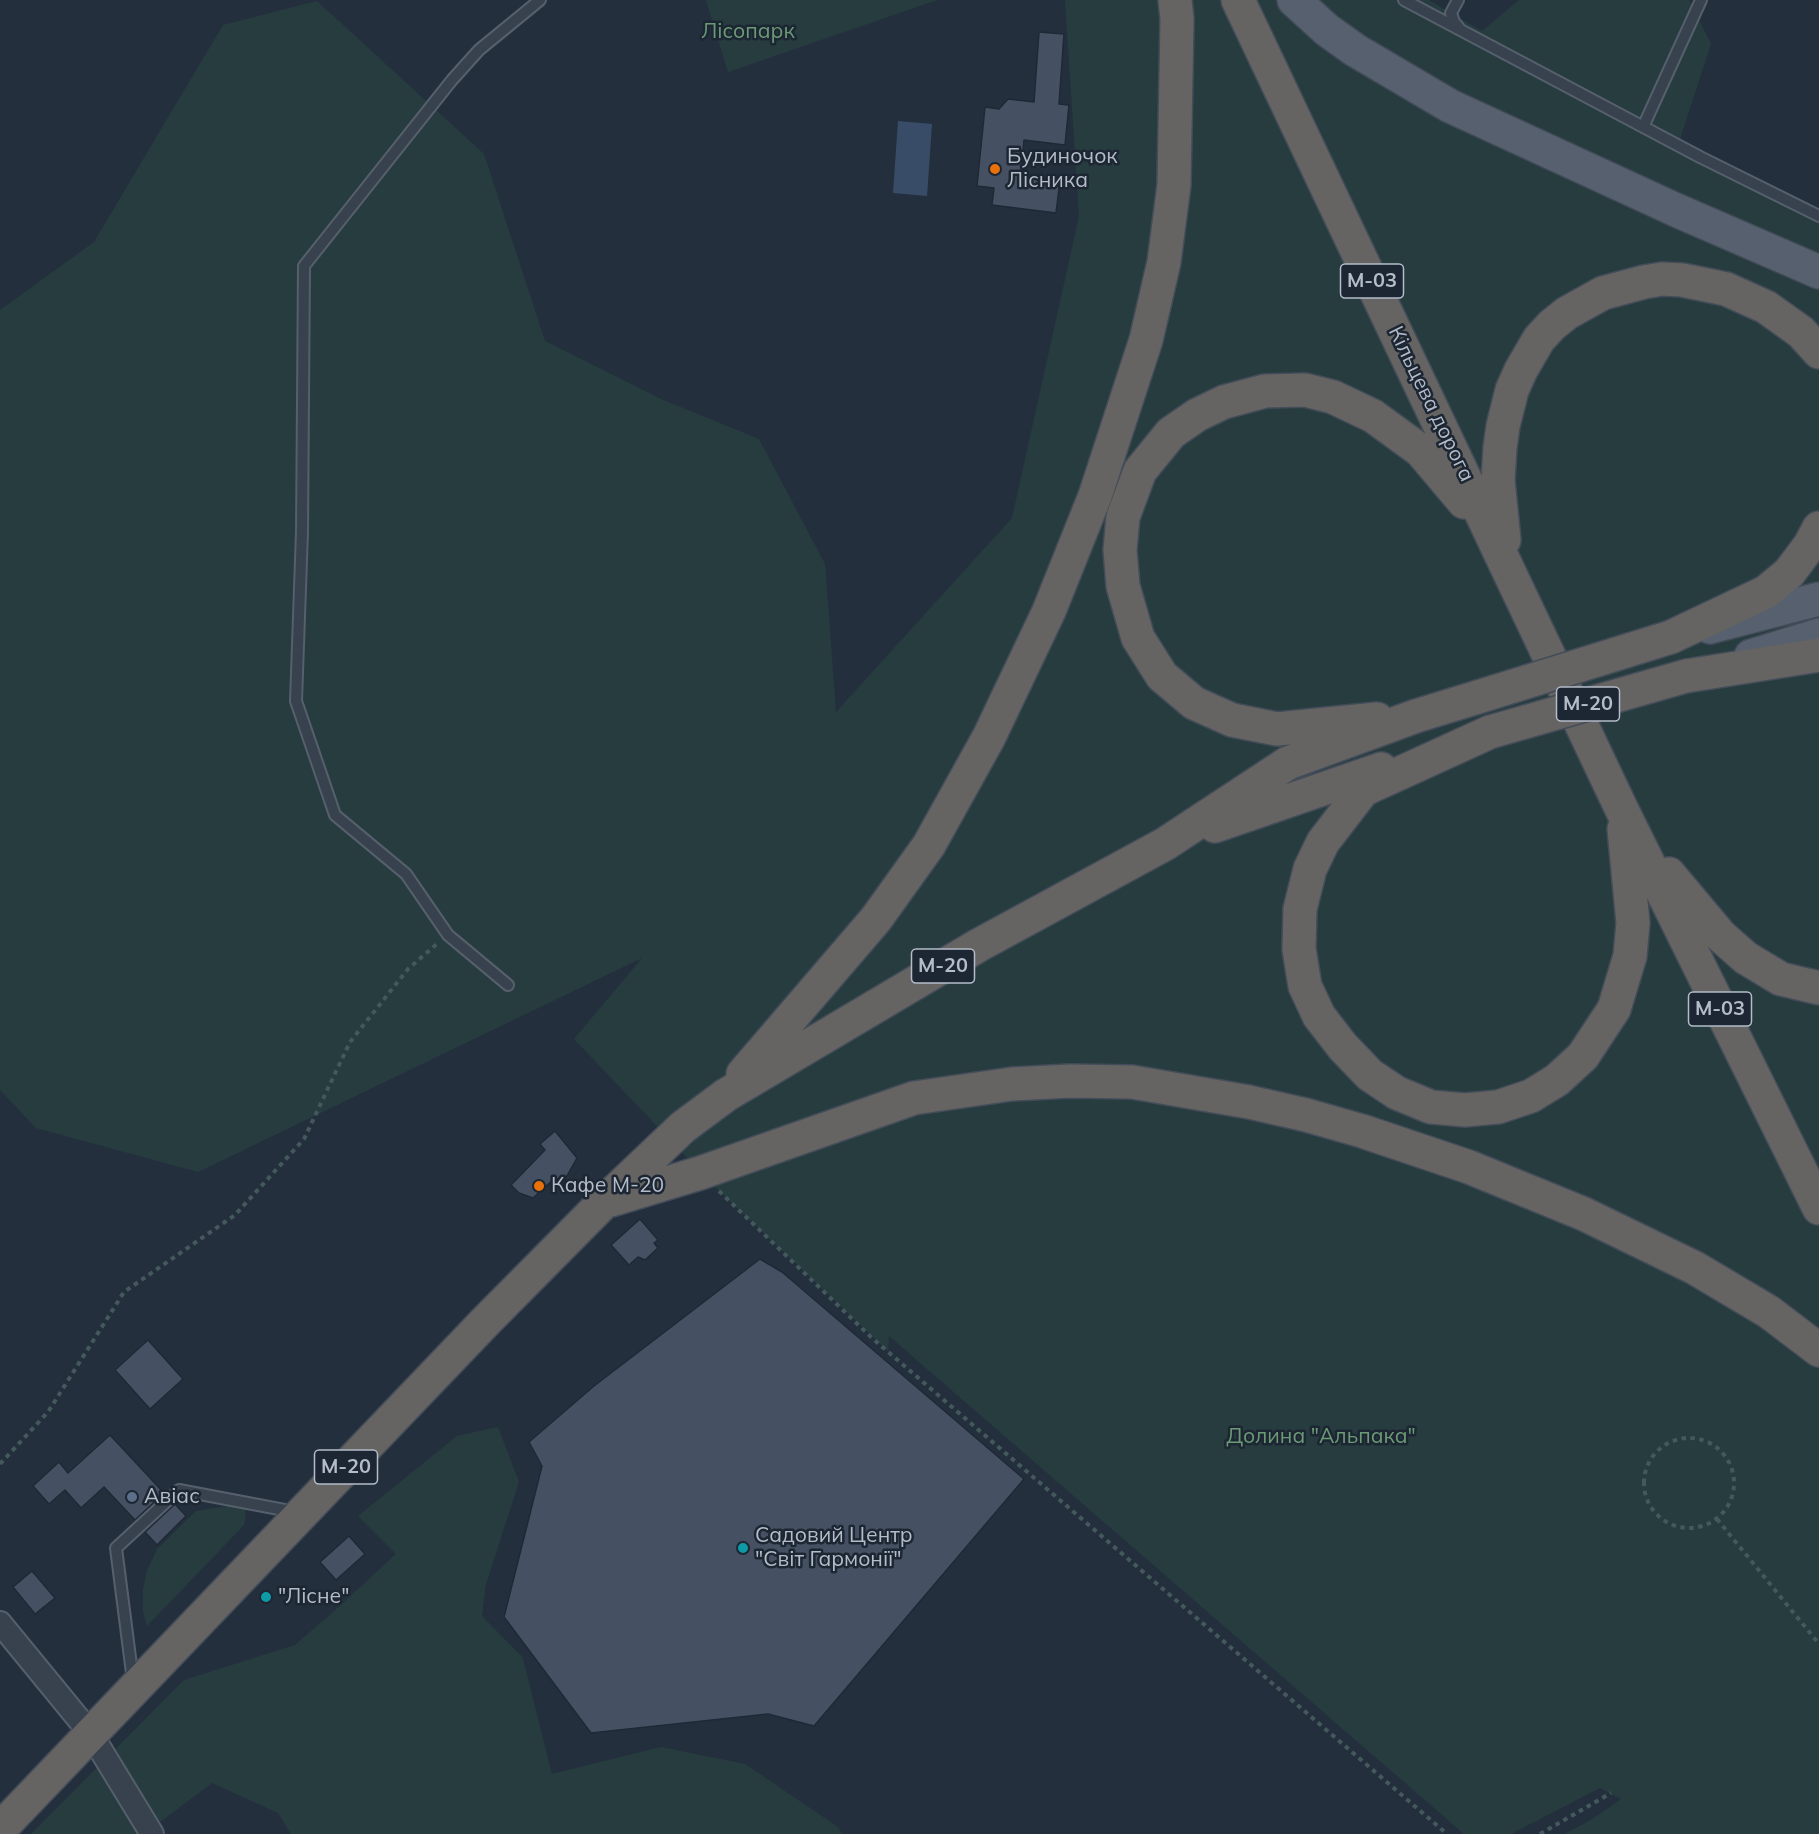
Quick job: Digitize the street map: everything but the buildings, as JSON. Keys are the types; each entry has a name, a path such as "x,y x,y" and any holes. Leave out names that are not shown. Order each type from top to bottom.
{"highway":[{"path":"726,1095 876,919 929,845 988,737 1049,611 1095,496 1146,340 1164,262 1174,185 1177,19 1175,0"},
{"name":"Кільцева дорога","path":"1238,0 1622,810"},
{"path":"1506,562 1498,480 1503,426 1512,390 1521,370 1539,339 1567,313 1603,293 1662,279 1682,280 1726,289 1766,307 1801,332 1819,352"},
{"path":"1416,716 1276,729 1232,720 1194,703 1162,676 1138,638 1123,586 1120,550 1123,517 1140,471 1171,433 1197,415 1224,402 1265,391 1305,390 1333,397 1373,416 1421,451 1454,489 1506,562"},
{"path":"1671,637 1766,592 1789,573 1810,545 1819,528"},
{"name":"М-20","path":"0,1829 486,1321 604,1202 683,1127 726,1095 979,945 1165,844 1288,763 1416,716 1671,637"},
{"path":"1686,675 1819,655"},
{"name":"М-20","path":"1165,844 1490,732 1686,675"},
{"path":"1490,732 1363,790 1323,842 1310,869 1300,909 1299,948 1305,986 1319,1016 1343,1047 1370,1075 1397,1093 1431,1107 1465,1110 1498,1107 1531,1096 1557,1080 1583,1056 1614,1010 1630,956 1634,923 1622,810"},
{"path":"1622,810 1679,888 1721,936 1746,958 1781,979 1819,988"},
{"name":"М-03","path":"1622,810 1819,1208"},
{"path":"604,1202 700,1173 914,1098 1012,1084 1070,1081 1132,1082 1249,1102 1306,1115 1469,1167 1584,1214 1695,1268 1769,1312 1819,1350"}],"main road":[{"path":"1294,0 1327,30 1355,50 1450,106 1676,210 1819,272"},
{"path":"1671,637 1819,599"},
{"path":"1686,675 1819,635"}],"street":[{"path":"0,1623 91,1734 152,1834"}],"lane":[{"path":"508,985 448,935 406,874 335,815 296,701 302,532 304,266 479,50 540,0"},
{"path":"1404,0 1642,127 1819,216"},
{"path":"1458,0 1451,13 1460,29"},
{"path":"1642,127 1701,0"},
{"path":"134,1690 116,1548 179,1490 301,1513"}],"path":[{"path":"0,1464 48,1412 124,1292 235,1215 304,1139 350,1042 408,969 448,935"},
{"path":"700,1173 872,1338 1447,1834"},
{"path":"1690,1438 1706,1441 1719,1450 1729,1462 1734,1477 1733,1493 1727,1507 1717,1519 1703,1526 1687,1529 1665,1521 1649,1505 1644,1490 1644,1474 1650,1459 1661,1447 1675,1440 1690,1438"},
{"path":"1717,1519 1819,1644"},
{"path":"1540,1834 1611,1793"}],"green space":[{"name":"Лісопарк","path":"706,0 937,0 728,72"},
{"name":"Долина \"Альпака\"","path":"1065,0 1429,0 1482,31 1519,0 1689,0 1711,44 1678,145 1819,215 1819,1834 1564,1834 1591,1820 1621,1799 1600,1788 1511,1834 1464,1834 889,1336 888,1351 714,1186 574,1039 642,958 198,1172 36,1128 0,1090 0,310 94,242 223,25 317,1 484,154 545,341 661,399 759,439 825,564 836,712 1012,518 1079,216"},
{"path":"498,1427 519,1482 486,1584 482,1616 523,1658 552,1774 661,1747 745,1764 838,1827 842,1834 291,1834 278,1813 212,1783 144,1834 31,1834 184,1680 295,1645 332,1613 396,1554 358,1516 457,1436"},
{"path":"234,1505 244,1508 246,1514 244,1525 147,1626 143,1611 143,1589 147,1571 157,1549 196,1511"}],"water":[{"path":"898,121 932,124 927,196 893,193"}],"place":[{"name":"Будиночок Лісника","path":"995,169"},
{"name":"Кафе М-20","path":"539,1186"},
{"name":"Авіас","path":"132,1497"},
{"name":"Садовий Центр \"Світ Гармонії\"","path":"743,1548"},
{"name":"\"Лісне\"","path":"266,1597"}]}
